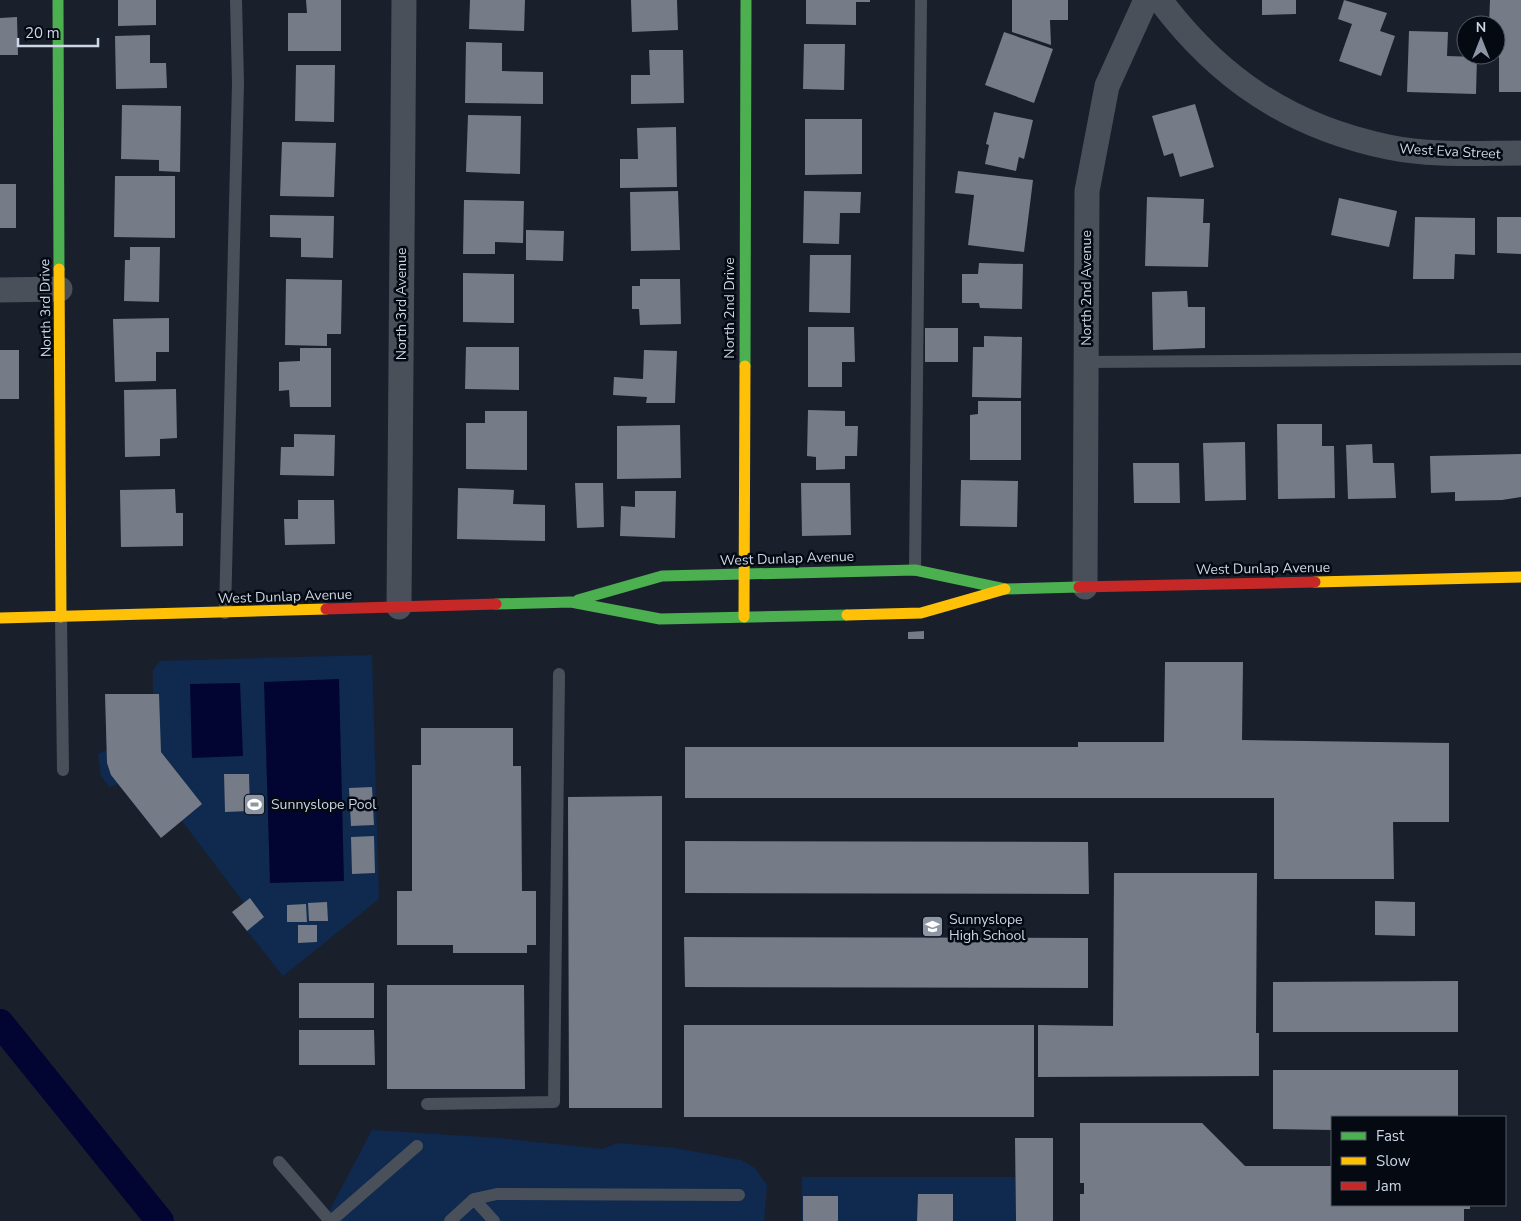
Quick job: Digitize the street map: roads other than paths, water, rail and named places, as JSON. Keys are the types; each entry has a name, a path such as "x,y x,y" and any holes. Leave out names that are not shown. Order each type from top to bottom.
{"main road":[{"name":"North 3rd Drive","path":"58,0 61,617"},
{"name":"North 2nd Drive","path":"744,617 746,0"},
{"name":"West Dunlap Avenue","path":"571,602 662,576 915,570 1005,589 1521,577"},
{"name":"West Dunlap Avenue","path":"0,618 571,602 660,619 921,613 1005,589"}],"street":[{"name":"North 3rd Avenue","path":"399,607 404,0"},
{"name":"North 2nd Avenue","path":"1085,587 1087,191 1107,86 1146,0"},
{"name":"West Eva Street","path":"1160,0 1193,41 1219,67 1247,89 1332,132 1389,148 1446,153 1521,153"},
{"path":"0,290 60,289"}],"lane":[{"path":"225,613 238,83 236,0"},
{"path":"915,570 920,0"},
{"path":"1086,362 1521,359"},
{"path":"61,617 63,770"},
{"path":"427,1104 554,1102 559,674"},
{"path":"279,1162 331,1221 417,1146"},
{"path":"450,1221 474,1199 497,1194 739,1195"},
{"path":"474,1199 494,1221"}],"waterway":[{"path":"0,1023 160,1221"}],"place":[{"name":"Sunnyslope Pool","path":"255,804"},
{"name":"Sunnyslope High School","path":"933,927"}]}
